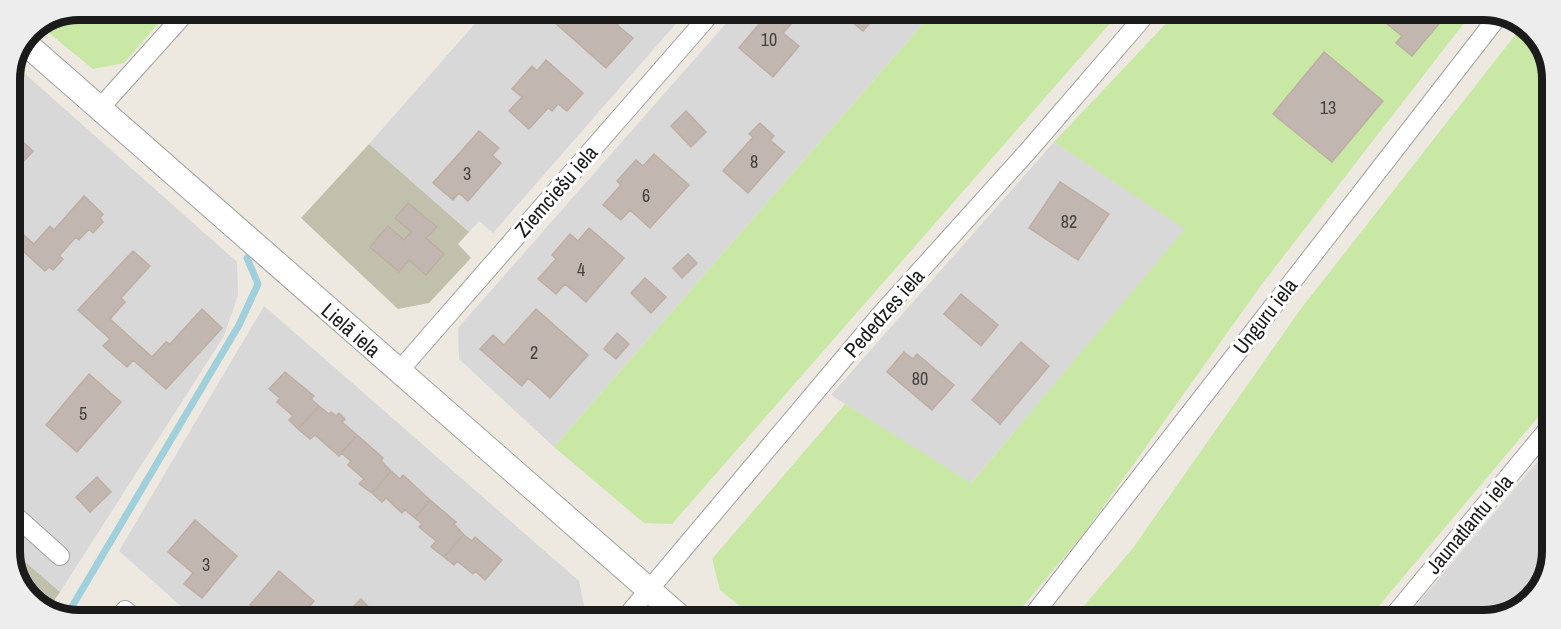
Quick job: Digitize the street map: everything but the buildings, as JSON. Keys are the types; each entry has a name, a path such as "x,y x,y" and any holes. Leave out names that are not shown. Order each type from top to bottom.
{"street":[{"path":"99,109 179,20"},
{"name":"Ziemciešu iela","path":"399,371 705,20"},
{"name":"Pededzes iela","path":"632,610 882,313 1028,151 1141,20"},
{"name":"Unguru iela","path":"1037,610 1494,21"},
{"name":"Lielā iela","path":"29,46 672,610"},
{"name":"Jaunatlantu iela","path":"1398,610 1542,437"},
{"path":"20,520 60,555"}],"shaded area":[{"path":"478,20 679,20 493,233 479,221 469,232 369,144"},
{"path":"729,20 926,20 554,447 459,359 458,328"},
{"path":"21,70 237,262 238,295 224,336 60,592 20,558 20,554"},
{"path":"1054,142 1186,229 970,484 831,395"},
{"path":"369,144 469,232 458,244 471,258 429,303 398,309 301,218"},
{"path":"264,306 579,581 585,610 185,610 119,551"},
{"path":"1542,456 1542,550 1537,573 1527,589 1515,600 1490,609 1412,610"},
{"path":"20,558 60,592 52,603 37,592 27,580"}],"green space":[{"path":"78,20 161,20 124,63 93,69 45,30 56,24"},
{"path":"926,20 1113,20 672,524 644,523 554,447"},
{"path":"1169,20 1466,20 1262,284 1086,531 1020,610 744,610 720,590 712,559 845,404 971,483 1185,229 1054,142"},
{"path":"1518,32 1534,49 1541,75 1542,413 1375,610 1081,610 1133,548 1300,310"}],"waterway":[{"path":"71,609 239,325 258,284 247,258"}]}
